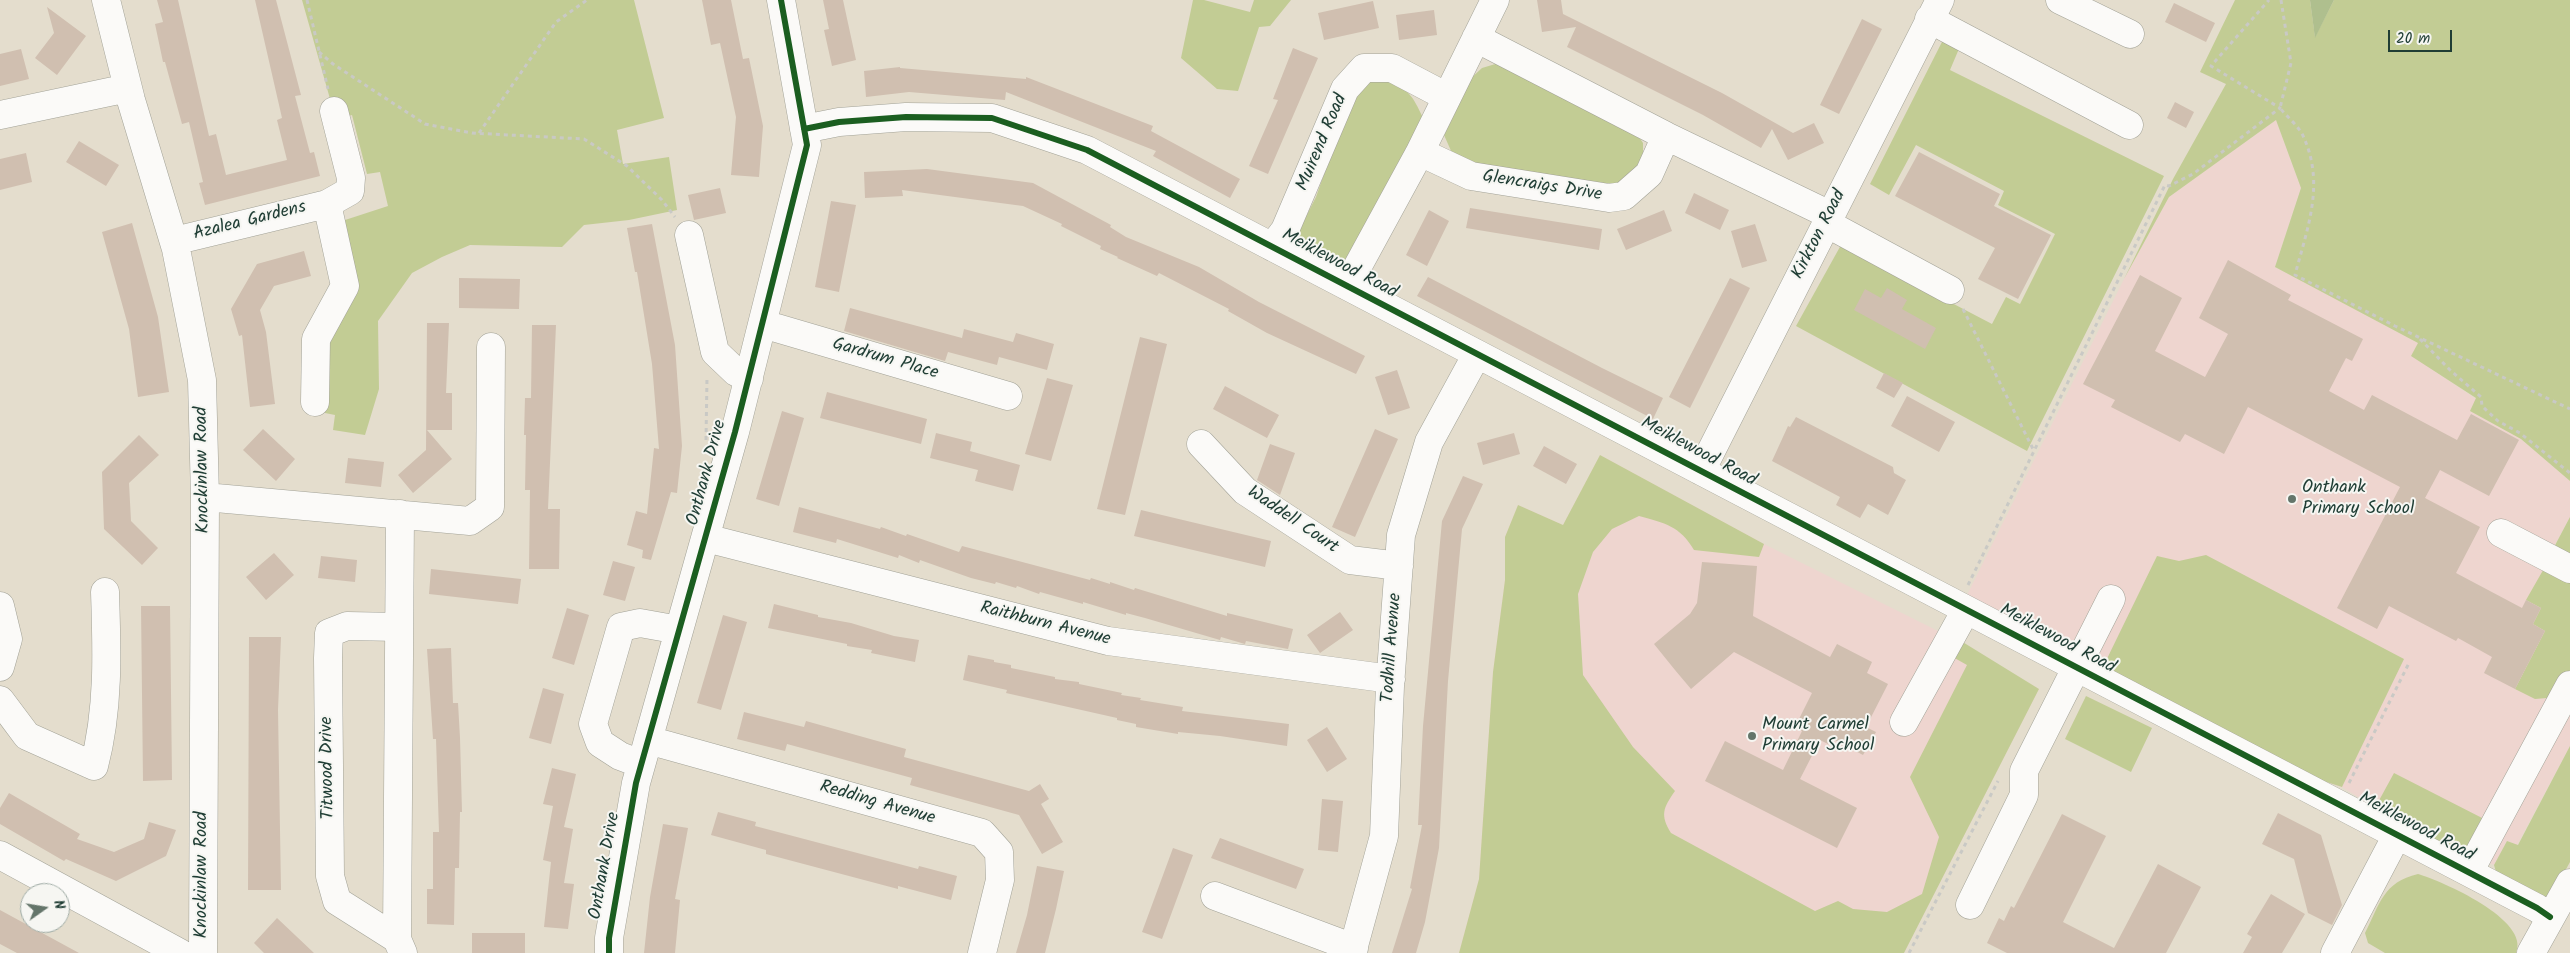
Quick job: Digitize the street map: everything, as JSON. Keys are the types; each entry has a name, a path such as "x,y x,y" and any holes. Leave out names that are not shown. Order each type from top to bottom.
{"street":[{"name":"Knockinlaw Road","path":"106,0 128,88 174,241 202,380 205,497 202,953"},
{"name":"Onthank Drive","path":"609,953 609,938 645,752 706,538 808,146 781,0"},
{"path":"1347,286 1420,152 1494,0"},
{"path":"2060,0 2130,34"},
{"path":"1935,10 2130,125"},
{"name":"Kirkton Road","path":"1701,471 1935,10"},
{"path":"1476,38 1828,219 1950,290"},
{"name":"Muirend Road","path":"1272,247 1285,230 1345,89 1364,68 1392,68 1447,97"},
{"path":"0,115 128,88"},
{"name":"Azalea Gardens","path":"174,241 327,204 350,191 351,178 334,111"},
{"name":"Meiklewood Road","path":"804,129 839,122 906,117 992,118 1087,150 2469,872 2550,917"},
{"name":"Glencraigs Drive","path":"1420,152 1471,176 1608,198 1624,196 1649,174 1666,136"},
{"name":"Azalea Gardens","path":"315,402 316,339 345,286 327,204"},
{"path":"684,230 715,352 736,372 749,378"},
{"name":"Gardrum Place","path":"763,324 1008,396"},
{"path":"205,497 470,521 490,507 491,346"},
{"name":"Todhill Avenue","path":"1353,950 1384,836 1391,679 1401,535 1429,442 1477,354"},
{"name":"Waddell Court","path":"1201,444 1245,492 1350,560 1399,566"},
{"name":"Titwood Drive","path":"400,514 400,946"},
{"path":"2501,533 2570,569"},
{"name":"Raithburn Avenue","path":"706,538 1108,642 1391,679"},
{"path":"0,700 27,736 94,766 104,724 108,657 105,592"},
{"path":"1970,905 2024,795 2024,770 2111,599"},
{"path":"0,606 8,639 0,667"},
{"path":"1904,722 1962,607"},
{"name":"Redding Avenue","path":"680,630 640,623 621,627 593,724 600,743 620,756 645,752 982,833 999,852 1000,880 982,953"},
{"name":"Titwood Drive","path":"399,627 347,626 329,633 328,658 330,876 337,901 400,946"},
{"path":"2469,872 2570,685"},
{"path":"2342,950 2397,835"},
{"path":"0,855 180,953"},
{"path":"2531,953 2570,883"},
{"path":"1215,896 1353,950"}],"path":[{"path":"307,0 334,111"},
{"path":"479,134 556,22 587,0"},
{"path":"2269,0 2211,66 2280,108 2304,137 2316,183 2309,229 2295,275 2570,409"},
{"path":"1962,607 2034,451 2165,185 2169,186 2193,174 2280,108 2291,63 2281,0"},
{"path":"319,52 333,64 425,124 479,134 584,139 627,166 662,200 684,230"},
{"path":"1950,290 1966,313 2034,451"},
{"path":"2419,337 2450,370 2481,397 2482,406 2498,421 2526,438 2570,472"},
{"path":"706,445 707,376"},
{"path":"2338,804 2408,663"},
{"path":"1909,953 1999,780"}],"shaded area":[{"name":"Onthank Primary School","path":"2276,120 2301,188 2275,267 2418,343 2412,356 2476,399 2470,411 2521,439 2570,481 2570,517 2552,550 2570,560 2570,704 2565,713 2570,716 2570,746 2517,845 2507,841 2494,865 2465,853 2452,856 2342,787 2302,774 1964,601 2124,279 2169,197"},
{"name":"Mount Carmel Primary School","path":"1600,455 1764,544 1942,633 2039,689 1904,953 1459,953 1479,879 1493,672 1505,580 1505,537 1518,505 1563,525"}],"green space":[{"path":"302,0 634,0 664,118 617,130 623,164 669,157 677,210 629,220 584,225 562,247 470,245 412,273 378,321 379,389 365,435 333,430 335,415 325,413 321,354 354,299 336,226 342,221 388,206 380,172 367,174 352,115 336,120"},
{"path":"1193,0 1204,0 1250,12 1254,0 1291,0 1270,26 1259,27 1238,91 1217,89 1181,58"},
{"path":"2235,0 2310,0 2315,37 2334,0 2570,0 2570,481 2521,439 2470,411 2476,398 2411,356 2418,343 2275,267 2301,188 2276,120 2169,197 2124,279 2173,179 2226,84 2200,72"},
{"path":"2310,0 2334,0 2315,38"},
{"path":"1945,36 1961,44 1950,70 2164,176 2027,451 1796,326 1841,245 1992,324 2006,297 2020,304 2055,234 1998,205 2004,191 1916,145 1889,195 1870,184"},
{"path":"1502,62 1635,131 1643,143 1643,161 1617,185 1475,164 1452,153 1444,135 1468,81 1482,68"},
{"path":"1385,79 1404,89 1409,94 1423,118 1363,241 1339,271 1293,242 1316,197 1346,111 1365,82"},
{"path":"1600,455 1764,544 1759,557 1694,550 1683,536 1671,527 1639,516 1612,529 1593,552 1578,594 1583,675 1633,747 1675,791 1664,812 1665,821 1671,833 1815,911 1838,901 1853,909 1887,912 1922,894 1939,837 1910,777 1967,665 1951,656 1961,641 2039,689 1904,953 1459,953 1479,879 1493,672 1505,580 1505,537 1518,505 1563,525"},
{"path":"2570,517 2570,560 2552,551"},
{"path":"2206,555 2404,659 2342,787 2302,774 2101,671 2157,556 2179,561"},
{"path":"2546,565 2570,577 2570,670 2557,691 2547,698 2535,699 2515,689 2545,631 2533,624 2541,608 2526,600"},
{"path":"2086,696 2152,728 2131,772 2065,739"},
{"path":"2570,746 2570,862 2550,898 2538,899 2498,879 2494,865 2507,841 2518,845"},
{"path":"2394,773 2488,821 2465,853 2452,856 2376,806"},
{"path":"2418,874 2464,893 2498,915 2510,928 2517,940 2516,953 2385,953 2368,943 2365,933 2384,896 2397,883"}],"building":[{"path":"157,0 178,0 209,136 216,134 226,175 287,160 277,120 282,118 255,0 276,0 301,95 295,96 310,153 314,152 320,176 205,205 199,183 203,182 189,122 182,124 165,62 163,62 155,24 163,22"},
{"path":"702,0 731,0 743,59 749,58 763,126 759,177 731,175 736,117 720,43 711,45"},
{"path":"823,0 843,0 856,60 832,66 824,30 829,29"},
{"path":"1537,0 1561,0 1563,14 1722,93 1793,133 1814,123 1824,143 1788,160 1772,129 1761,148 1703,115 1567,47 1576,27 1542,32"},
{"path":"1373,1 1379,28 1324,40 1318,13"},
{"path":"2174,3 2215,23 2206,42 2165,22"},
{"path":"47,7 86,36 57,75 35,58 54,33"},
{"path":"1434,10 1437,35 1399,40 1396,15"},
{"path":"1862,19 1882,29 1839,114 1820,105"},
{"path":"1293,48 1318,58 1268,174 1249,166 1278,100 1273,99"},
{"path":"21,49 29,79 0,86 0,54"},
{"path":"900,67 1026,79 1026,77 1153,126 1151,131 1240,179 1230,198 1153,156 1156,151 1006,92 1005,100 909,92 866,97 864,71"},
{"path":"2175,102 2194,112 2186,128 2167,118"},
{"path":"79,141 119,165 106,186 66,162"},
{"path":"1919,152 2000,194 1994,206 2051,235 2018,299 1978,279 1995,248 1895,196"},
{"path":"26,153 32,182 0,190 0,159"},
{"path":"927,169 1033,183 1111,225 1110,227 1126,237 1199,267 1259,302 1365,356 1356,374 1267,333 1228,311 1229,309 1159,273 1157,276 1117,258 1100,249 1101,246 1061,226 1062,224 1023,206 902,190 903,196 865,198 864,172"},
{"path":"720,188 726,213 694,220 688,195"},
{"path":"1694,193 1729,210 1720,230 1685,213"},
{"path":"831,201 856,205 839,292 815,287"},
{"path":"1470,208 1602,229 1599,250 1466,228"},
{"path":"1429,210 1449,221 1427,266 1406,255"},
{"path":"1664,210 1672,231 1626,250 1617,229"},
{"path":"132,223 158,317 169,392 138,397 129,329 102,232"},
{"path":"652,224 675,345 682,446 677,493 671,492 651,560 642,558 643,550 627,545 636,511 647,514 654,448 659,449 652,364 637,272 635,272 627,228"},
{"path":"1755,224 1767,261 1742,268 1731,231"},
{"path":"304,251 311,276 274,286 260,310 266,332 275,404 250,407 242,335 239,336 231,309 257,264"},
{"name":"Onthank Primary School","path":"2228,260 2291,295 2288,300 2363,339 2352,361 2346,358 2329,391 2364,410 2372,395 2457,440 2471,414 2519,440 2489,496 2440,470 2425,498 2480,527 2456,573 2522,608 2526,600 2541,608 2533,624 2545,631 2515,689 2484,673 2492,657 2458,638 2456,641 2389,606 2377,629 2337,608 2400,487 2248,407 2224,454 2185,434 2180,442 2111,407 2115,400 2083,384 2140,275 2182,298 2155,351 2205,377 2228,334 2199,318"},
{"path":"1428,277 1663,398 1653,419 1417,296"},
{"path":"459,278 520,279 519,309 459,308"},
{"path":"1730,278 1750,288 1690,408 1669,397"},
{"path":"1887,288 1907,300 1902,309 1936,328 1925,349 1854,310 1865,289 1881,298"},
{"path":"850,308 962,338 964,329 1013,342 1016,333 1054,344 1047,370 999,357 997,365 948,352 945,361 844,331"},
{"path":"427,323 449,323 446,393 452,393 452,430 427,430 452,459 413,493 398,475 426,450"},
{"path":"532,325 556,325 548,509 560,509 559,569 529,569 530,490 525,490 526,435 524,435 525,398 531,398"},
{"path":"1140,337 1167,344 1125,515 1097,509"},
{"path":"1397,370 1410,408 1388,415 1375,377"},
{"path":"1884,373 1903,383 1894,398 1876,388"},
{"path":"1047,378 1073,385 1051,461 1025,454"},
{"path":"1225,386 1279,415 1267,438 1213,409"},
{"path":"827,392 927,419 921,444 820,418"},
{"path":"1907,396 1955,422 1939,452 1891,426"},
{"path":"782,411 804,418 779,506 756,499"},
{"path":"1796,417 1893,467 1894,473 1906,480 1888,515 1868,504 1860,518 1836,505 1840,497 1772,461 1788,426 1790,427"},
{"path":"263,429 295,459 276,481 243,450"},
{"path":"1375,429 1398,439 1355,537 1332,527"},
{"path":"936,433 972,442 970,451 1020,465 1013,491 975,481 978,470 930,458"},
{"path":"1514,433 1520,454 1483,465 1477,443"},
{"path":"139,435 159,455 129,483 131,521 158,548 142,565 104,529 102,472"},
{"path":"1270,444 1295,453 1280,495 1257,480"},
{"path":"1544,446 1577,464 1566,484 1533,466"},
{"path":"348,458 384,462 381,487 345,483"},
{"path":"1463,476 1483,484 1462,529 1448,681 1439,848 1425,922 1416,953 1392,953 1412,889 1410,888 1422,825 1418,825 1423,726 1442,521"},
{"path":"799,507 880,529 881,527 906,536 907,534 959,552 962,546 1090,580 1091,578 1110,584 1110,582 1134,590 1135,588 1227,616 1227,613 1293,629 1288,649 1246,641 1245,644 1221,637 1220,640 1083,602 1083,604 1040,592 1039,594 1017,586 1016,588 996,582 995,584 971,578 920,560 919,563 899,555 898,558 837,539 836,543 793,532"},
{"path":"1141,510 1271,541 1265,567 1134,536"},
{"path":"274,553 294,575 266,600 246,577"},
{"path":"321,556 357,560 355,582 318,578"},
{"path":"613,561 635,567 625,601 603,595"},
{"path":"1702,562 1757,566 1753,616 1830,657 1837,644 1872,662 1867,673 1888,684 1866,727 1876,732 1863,755 1833,739 1830,745 1820,740 1800,779 1857,808 1837,848 1705,781 1725,741 1783,770 1802,731 1795,727 1812,693 1734,652 1691,689 1675,670 1654,644 1690,614 1697,603"},
{"path":"431,569 521,579 518,604 429,594"},
{"path":"774,604 894,636 919,640 915,662 871,653 872,650 847,646 847,644 768,628"},
{"path":"141,606 170,606 172,780 143,781"},
{"path":"567,608 589,615 574,665 552,658"},
{"path":"1340,612 1353,630 1320,653 1307,635"},
{"path":"723,615 747,622 721,710 697,703"},
{"path":"249,637 281,637 278,710 281,890 248,890"},
{"path":"451,648 453,703 458,703 460,738 462,812 460,812 459,868 455,868 454,925 427,924 427,889 433,889 433,832 439,832 436,739 433,739 427,649"},
{"path":"968,655 994,660 994,662 1011,665 1011,668 1055,677 1055,679 1079,682 1079,684 1122,693 1121,695 1141,698 1140,700 1183,707 1182,711 1289,724 1287,746 1220,736 1178,732 1178,734 1136,727 1136,724 1117,720 1117,718 1006,693 1007,690 963,680"},
{"path":"543,688 564,694 551,744 529,738"},
{"path":"744,712 804,727 806,721 906,749 904,757 1029,791 1040,784 1049,799 1041,804 1063,842 1042,854 1019,815 910,785 912,778 787,744 785,751 737,739"},
{"path":"1327,727 1347,759 1327,772 1307,740"},
{"path":"552,768 576,774 564,827 573,829 564,883 574,884 568,929 544,927 551,862 543,860 553,806 543,804"},
{"path":"9,793 80,834 77,839 114,852 144,839 149,822 176,830 166,856 116,881 66,859 64,861 0,824 0,808"},
{"path":"1322,799 1343,801 1338,852 1318,850"},
{"path":"718,812 756,822 755,826 918,869 919,866 957,876 951,900 898,886 898,889 766,854 766,850 711,835"},
{"path":"2278,813 2321,835 2342,905 2332,925 2308,913 2294,859 2262,844"},
{"path":"2062,814 2106,836 2063,922 2114,948 2158,864 2201,887 2166,953 2007,953 1987,943 1999,918 2004,921 2011,906 2014,908"},
{"path":"663,824 688,828 675,899 680,900 675,953 644,953 650,897"},
{"path":"1220,838 1304,869 1296,889 1211,858"},
{"path":"1173,848 1193,855 1162,939 1142,932"},
{"path":"1037,866 1064,871 1056,909 1045,953 1016,953 1027,915"},
{"path":"2271,894 2305,914 2282,953 2243,953 2252,937 2247,934"},
{"path":"0,910 20,921 20,933 42,933 79,953 17,953 0,944"},
{"path":"277,918 314,953 264,953 254,943"},
{"path":"472,933 525,933 525,953 472,953"}],"cycle path":[{"path":"609,953 609,938 636,783 735,432 807,145 781,0"},
{"path":"804,129 839,122 906,117 992,118 1087,150 2537,908 2550,917"}],"place":[{"name":"Onthank Primary School","path":"2292,499"},
{"name":"Mount Carmel Primary School","path":"1752,736"}]}
